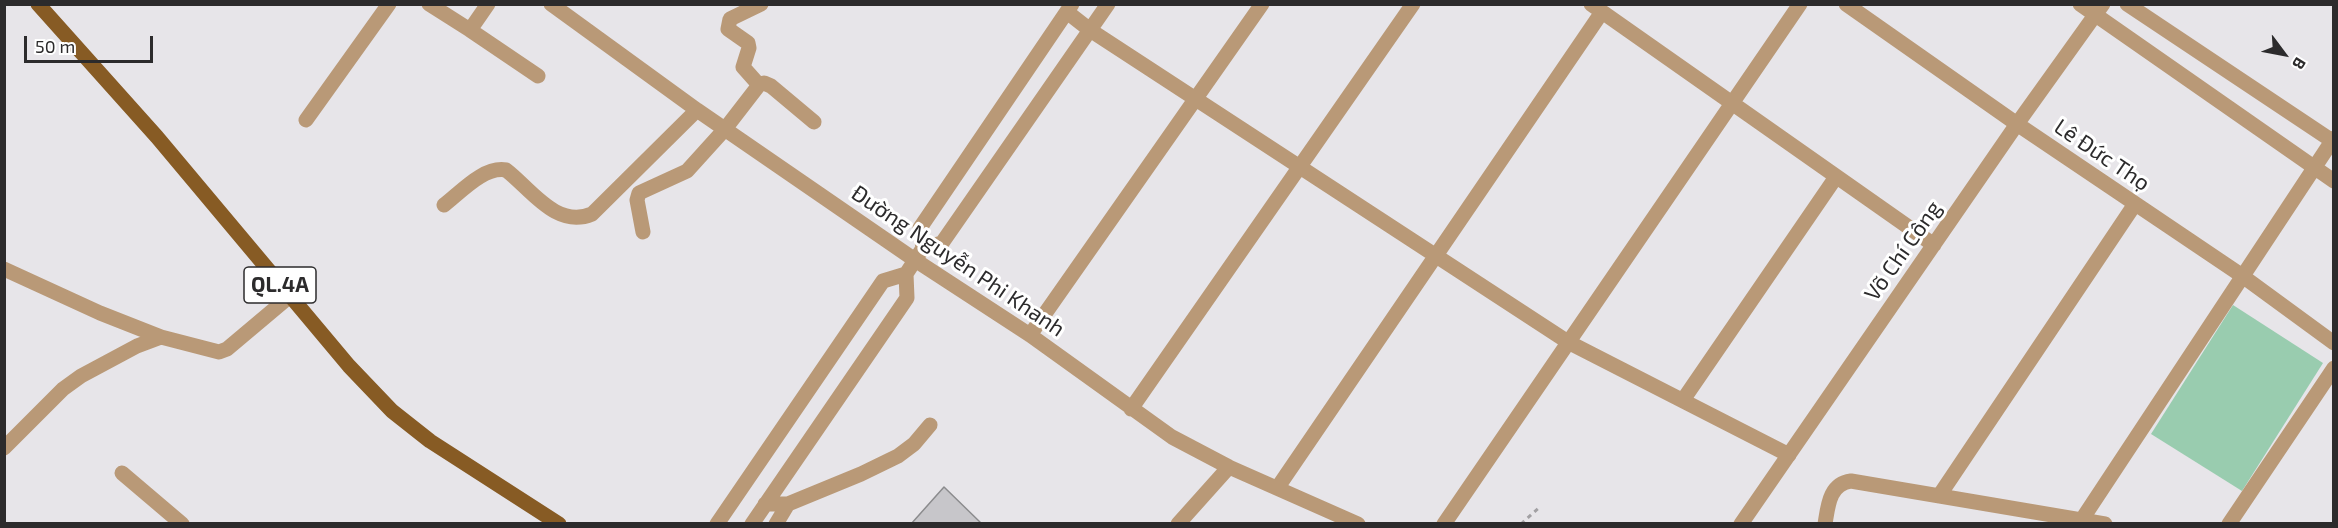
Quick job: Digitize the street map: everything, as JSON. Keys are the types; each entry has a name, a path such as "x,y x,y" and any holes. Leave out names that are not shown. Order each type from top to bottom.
{"main road":[{"name":"QL.4A","path":"38,4 157,136 371,390 412,428 559,524"}],"street":[{"path":"306,120 388,4"},
{"path":"429,4 538,76"},
{"path":"470,30 488,4"},
{"name":"Đường Nguyễn Phi Khanh","path":"551,4 697,110 919,254 1172,437 1229,467 1358,524"},
{"path":"759,85 743,67 748,43 728,29 728,23 730,19 761,4"},
{"path":"919,254 942,243 1108,4"},
{"path":"1030,335 1262,4"},
{"path":"1131,409 1413,4"},
{"path":"1444,524 1800,4"},
{"name":"Lê Đức Thọ","path":"1846,4 2017,124 2241,275 2334,342"},
{"path":"2080,4 2099,10 2334,181"},
{"path":"2079,521 2333,140 2127,4"},
{"path":"752,524 907,298 906,274 919,254 920,228 1070,8 1090,30 1568,342 1789,455"},
{"path":"1278,488 1436,255 1597,8 1934,245"},
{"name":"Võ Chí Công","path":"1741,524 2017,124 2099,10"},
{"path":"643,232 637,200 639,193 687,171 725,129 759,85 764,83 771,86 814,122"},
{"path":"444,205 490,170 500,169 506,170 554,211 575,219 585,217 592,214 697,110"},
{"path":"1683,400 1836,177"},
{"path":"1939,496 2136,204"},
{"path":"4,269 100,313 161,337 219,352 227,349 290,296"},
{"path":"717,524 883,281 906,274"},
{"path":"4,448 43,407 72,383 117,356 161,337"},
{"path":"2229,524 2334,368"},
{"path":"765,504 788,504 832,487 898,456 914,444 930,425"},
{"path":"1178,524 1229,467"},
{"path":"122,473 182,524"},
{"path":"1825,524 1830,497 1838,485 1844,482 2105,524"},
{"path":"776,524 788,504"}],"path":[{"path":"1521,524 1541,506"}],"green space":[{"path":"2233,305 2323,363 2242,491 2151,434"}],"building":[{"path":"944,487 982,524 911,524"}]}
